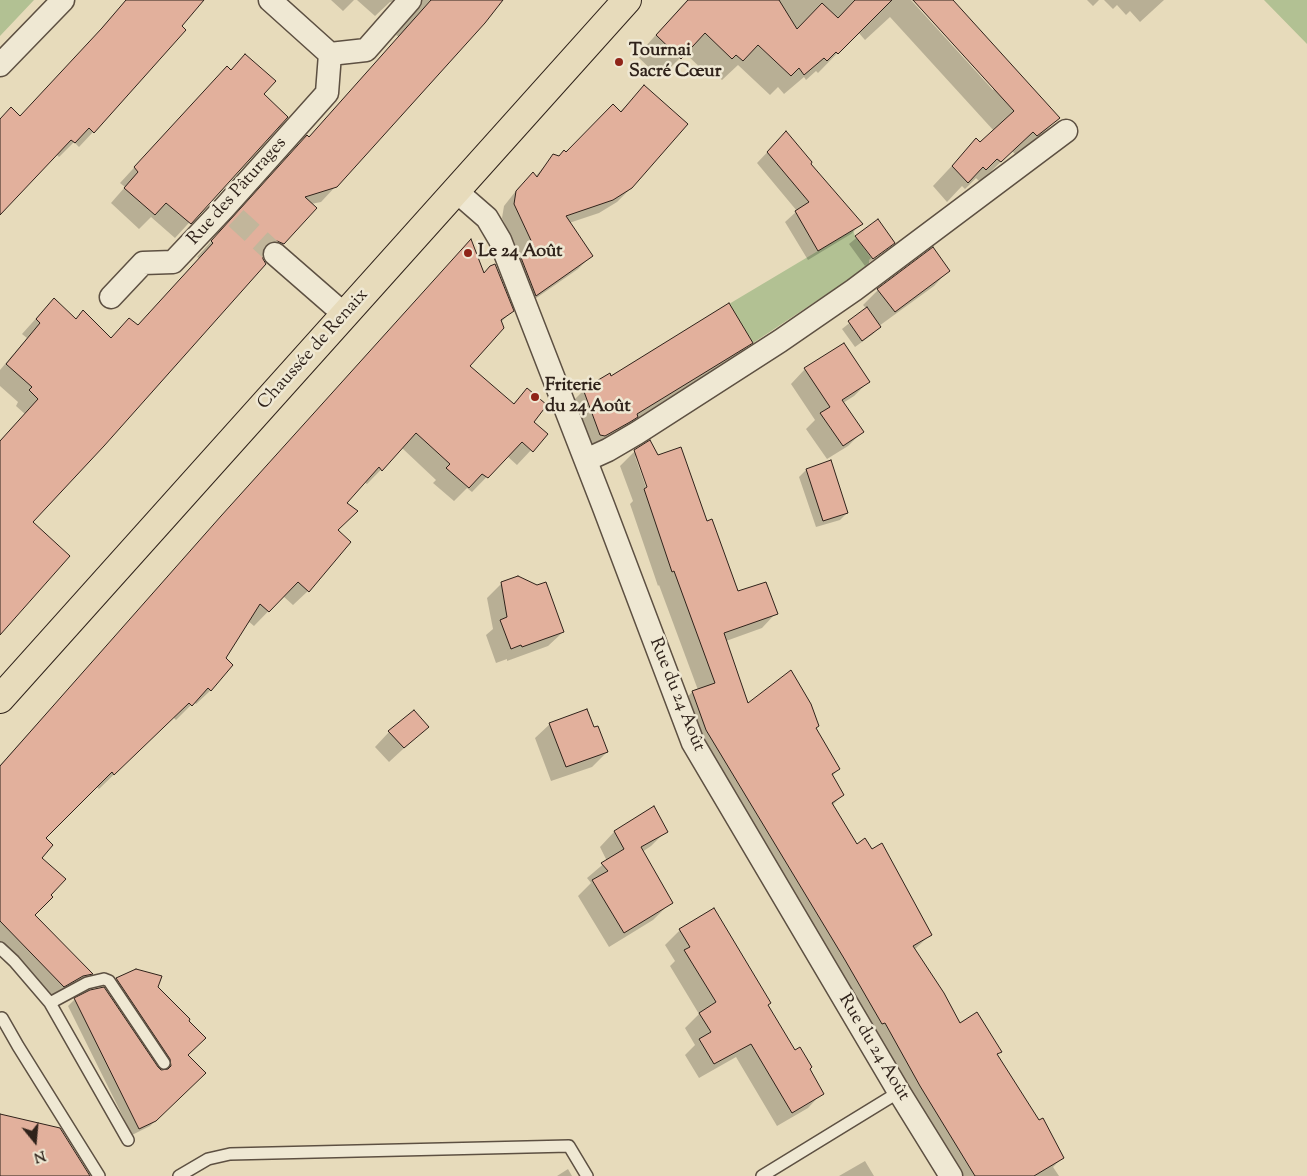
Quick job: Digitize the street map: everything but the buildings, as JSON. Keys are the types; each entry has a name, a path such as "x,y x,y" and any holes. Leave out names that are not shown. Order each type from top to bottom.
{"main road":[{"name":"Chaussée de Renaix","path":"0,699 627,0"}],"street":[{"path":"0,65 63,0"},
{"path":"270,0 330,54 366,50 410,0"},
{"name":"Rue des Pâturages","path":"111,297 143,263 173,262 230,212 327,93 330,54"},
{"path":"586,460 637,433 780,341 854,290 1066,131"},
{"name":"Rue du 24 Août","path":"456,191 487,218 500,240 693,743 899,1092 952,1176"},
{"path":"275,254 345,315"}],"lane":[{"path":"0,948 14,961 50,1003 128,1140"},
{"path":"50,1003 87,983 104,979 109,981 164,1063"},
{"path":"0,1032 1,1015"},
{"path":"1,1015 18,1046 99,1176"},
{"path":"762,1176 899,1092"},
{"path":"179,1176 208,1159 230,1154 569,1146 587,1176"}],"green space":[{"path":"0,0 34,0 0,36"},
{"path":"1264,0 1307,0 1307,44"},
{"path":"853,230 855,236 871,258 869,266 753,343 729,304"}],"tunnel":[{"path":"236,218 275,254"}],"place":[{"name":"Tournai Sacré Cœur","path":"619,62"},
{"name":"Le 24 Août","path":"468,253"},
{"name":"Friterie du 24 Août","path":"535,397"}]}
